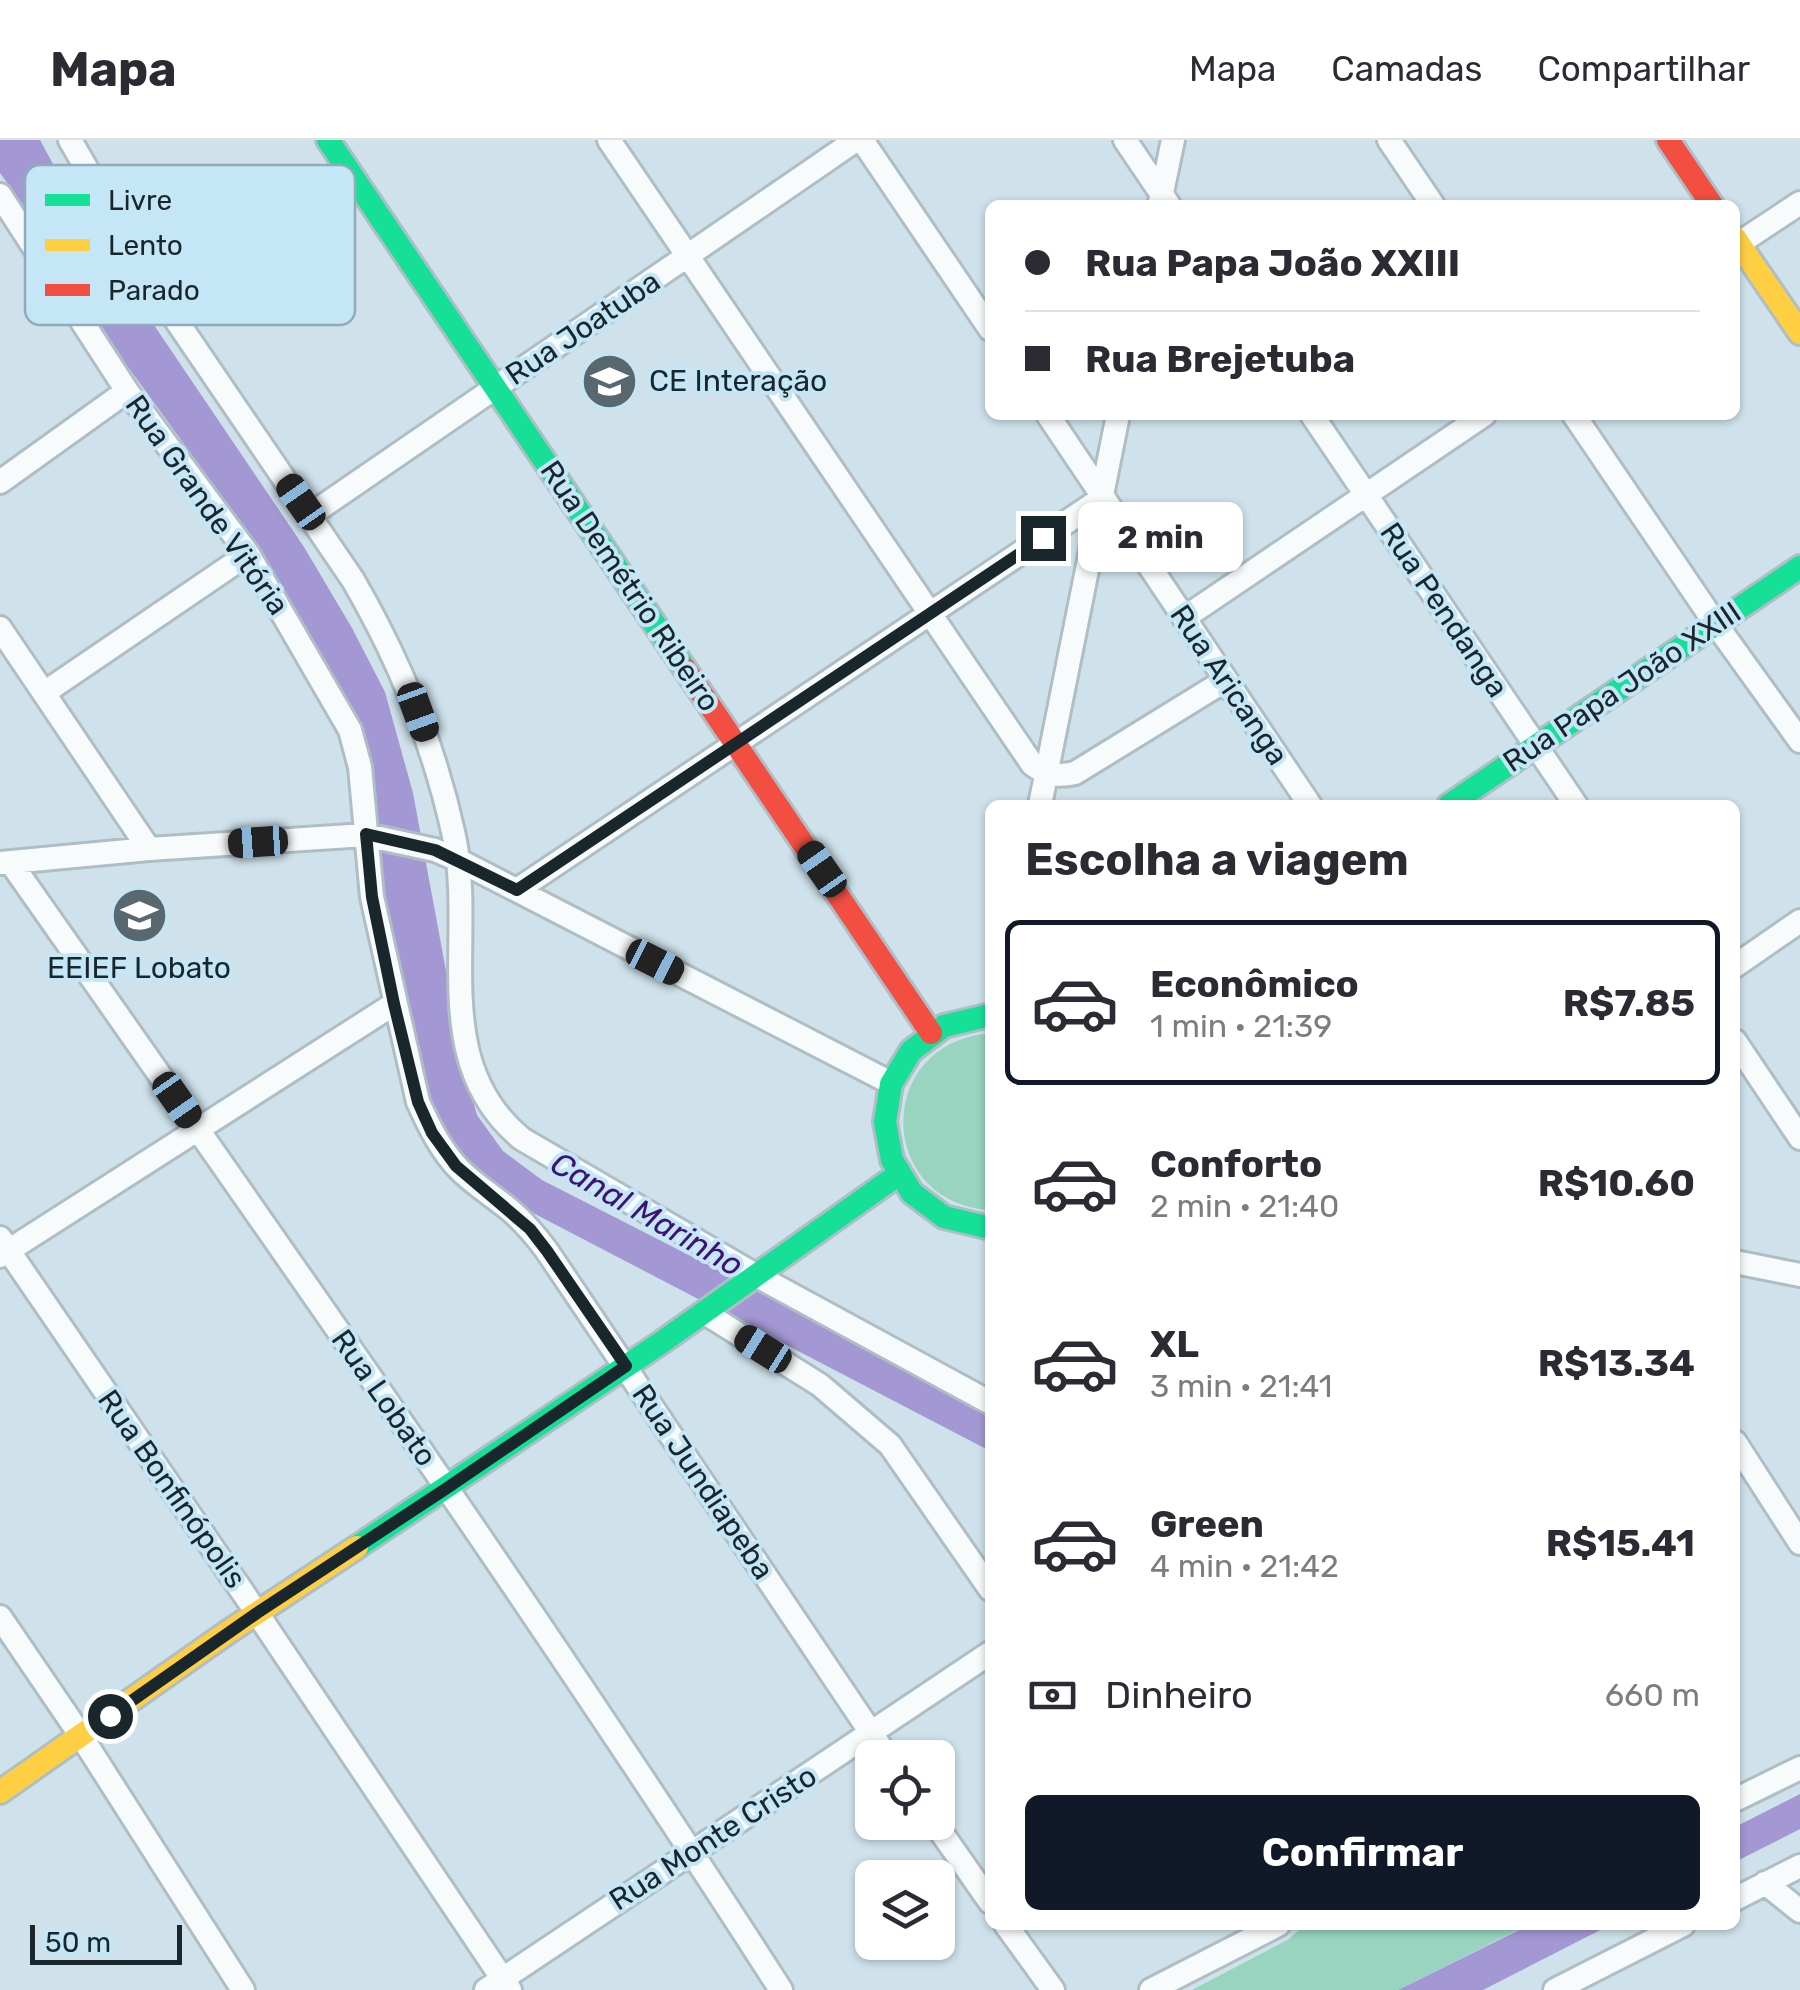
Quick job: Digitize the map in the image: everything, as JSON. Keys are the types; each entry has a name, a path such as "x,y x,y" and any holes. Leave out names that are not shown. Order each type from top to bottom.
{"street":[{"path":"70,140 85,165"},
{"name":"Rua Demétrio Ribeiro","path":"328,140 345,165"},
{"path":"609,140 1032,764 1046,773 1075,774 1226,680"},
{"path":"859,140 985,322"},
{"name":"Rua Joatuba","path":"310,515 859,140"},
{"path":"1125,140 1162,200"},
{"path":"1163,200 1172,140"},
{"path":"1389,140 1430,200"},
{"path":"1668,140 1709,200"},
{"name":"Rua Demétrio Ribeiro","path":"355,180 932,1032"},
{"name":"Rua Grande Vitória","path":"0,195 25,233"},
{"path":"1740,240 1800,203"},
{"path":"1740,248 1800,334"},
{"name":"Rua Grande Vitória","path":"84,325 128,392 248,554 350,730 372,836"},
{"path":"180,325 346,568 375,616 412,693 437,769 458,860 460,1010 471,1065 497,1117 522,1140 755,1280 985,1400"},
{"path":"0,482 128,392"},
{"name":"Rua Aricanga","path":"1051,420 1307,800"},
{"path":"1041,800 1117,420"},
{"name":"Rua Pendanga","path":"1315,420 1573,800"},
{"path":"1184,618 1477,420"},
{"path":"1577,420 1800,741"},
{"path":"517,890 1102,497"},
{"path":"44,693 248,554"},
{"name":"Rua Papa João XXIII","path":"1456,800 1799,568"},
{"path":"0,628 149,849"},
{"path":"6,863 149,849 372,836 435,850 890,1083"},
{"name":"Rua Jundiapeba","path":"372,836 372,897 418,1102 432,1133 456,1166 530,1229 547,1251 875,1740"},
{"name":"Rua Lobato","path":"6,863 198,1129 447,1488 781,1990"},
{"path":"1740,963 1800,921"},
{"path":"3,1248 394,1004"},
{"path":"985,1016 959,1020 932,1032 908,1054 890,1083 884,1106 888,1153 914,1196 959,1223 985,1227"},
{"path":"1740,1048 1800,1138"},
{"path":"0,1792 257,1613 755,1280 898,1174"},
{"name":"Rua Bonfinópolis","path":"3,1248 257,1613 499,1986"},
{"path":"1740,1263 1800,1274"},
{"path":"709,1310 820,1385 890,1445 985,1582"},
{"path":"1740,1450 1800,1543"},
{"path":"0,1617 243,1990"},
{"name":"Rua Monte Cristo","path":"499,1986 985,1656"},
{"path":"1740,1798 1800,1768"},
{"path":"947,1840 985,1895"},
{"path":"1740,1896 1800,1866"},
{"path":"1765,1883 1800,1911"},
{"path":"1010,1930 1052,1990"},
{"path":"1152,1990 1262,1930"},
{"path":"1555,1990 1674,1930"}],"green space":[{"path":"985,1034 985,1209 953,1201 926,1181 909,1154 903,1123 908,1092 924,1064 951,1043"},
{"path":"1299,1930 1517,1930 1398,1990 1192,1990 1289,1939"}],"shaded area":[{"path":"0,140 40,140 53,165 25,165 25,208 0,173"},
{"path":"101,325 154,325 304,547 385,692 413,793 465,1073 477,1115 503,1151 542,1180 859,1342 985,1411 985,1448 510,1201 482,1180 430,1117 385,931 378,818 360,730 240,521"},
{"path":"1800,1794 1800,1829 1740,1859 1740,1824"},
{"path":"1519,1930 1600,1930 1483,1990 1398,1990"}],"traffic: fast":[{"path":"328,140 345,165"},
{"path":"355,180 685,669"},
{"path":"1456,800 1800,567"},
{"path":"985,1016 944,1026 911,1051 891,1084 885,1122 892,1160 912,1193 944,1217 985,1227"},
{"path":"357,1547 662,1342 899,1174"}],"traffic: slow":[{"path":"1740,245 1800,333"},
{"path":"0,1792 357,1547"}],"traffic: jam":[{"path":"1668,140 1709,200"},
{"path":"685,669 931,1033"}],"place":[{"name":"CE Interação","path":"610,381"},
{"name":"EEIEF Lobato","path":"139,915"}],"route":[{"path":"110,1716 626,1366 530,1229 456,1166 432,1133 418,1102 394,1004 372,897 366,834 435,850 517,890 1043,538"}],"water label":[{"name":"Canal Marinho","path":"647,1214"}]}
